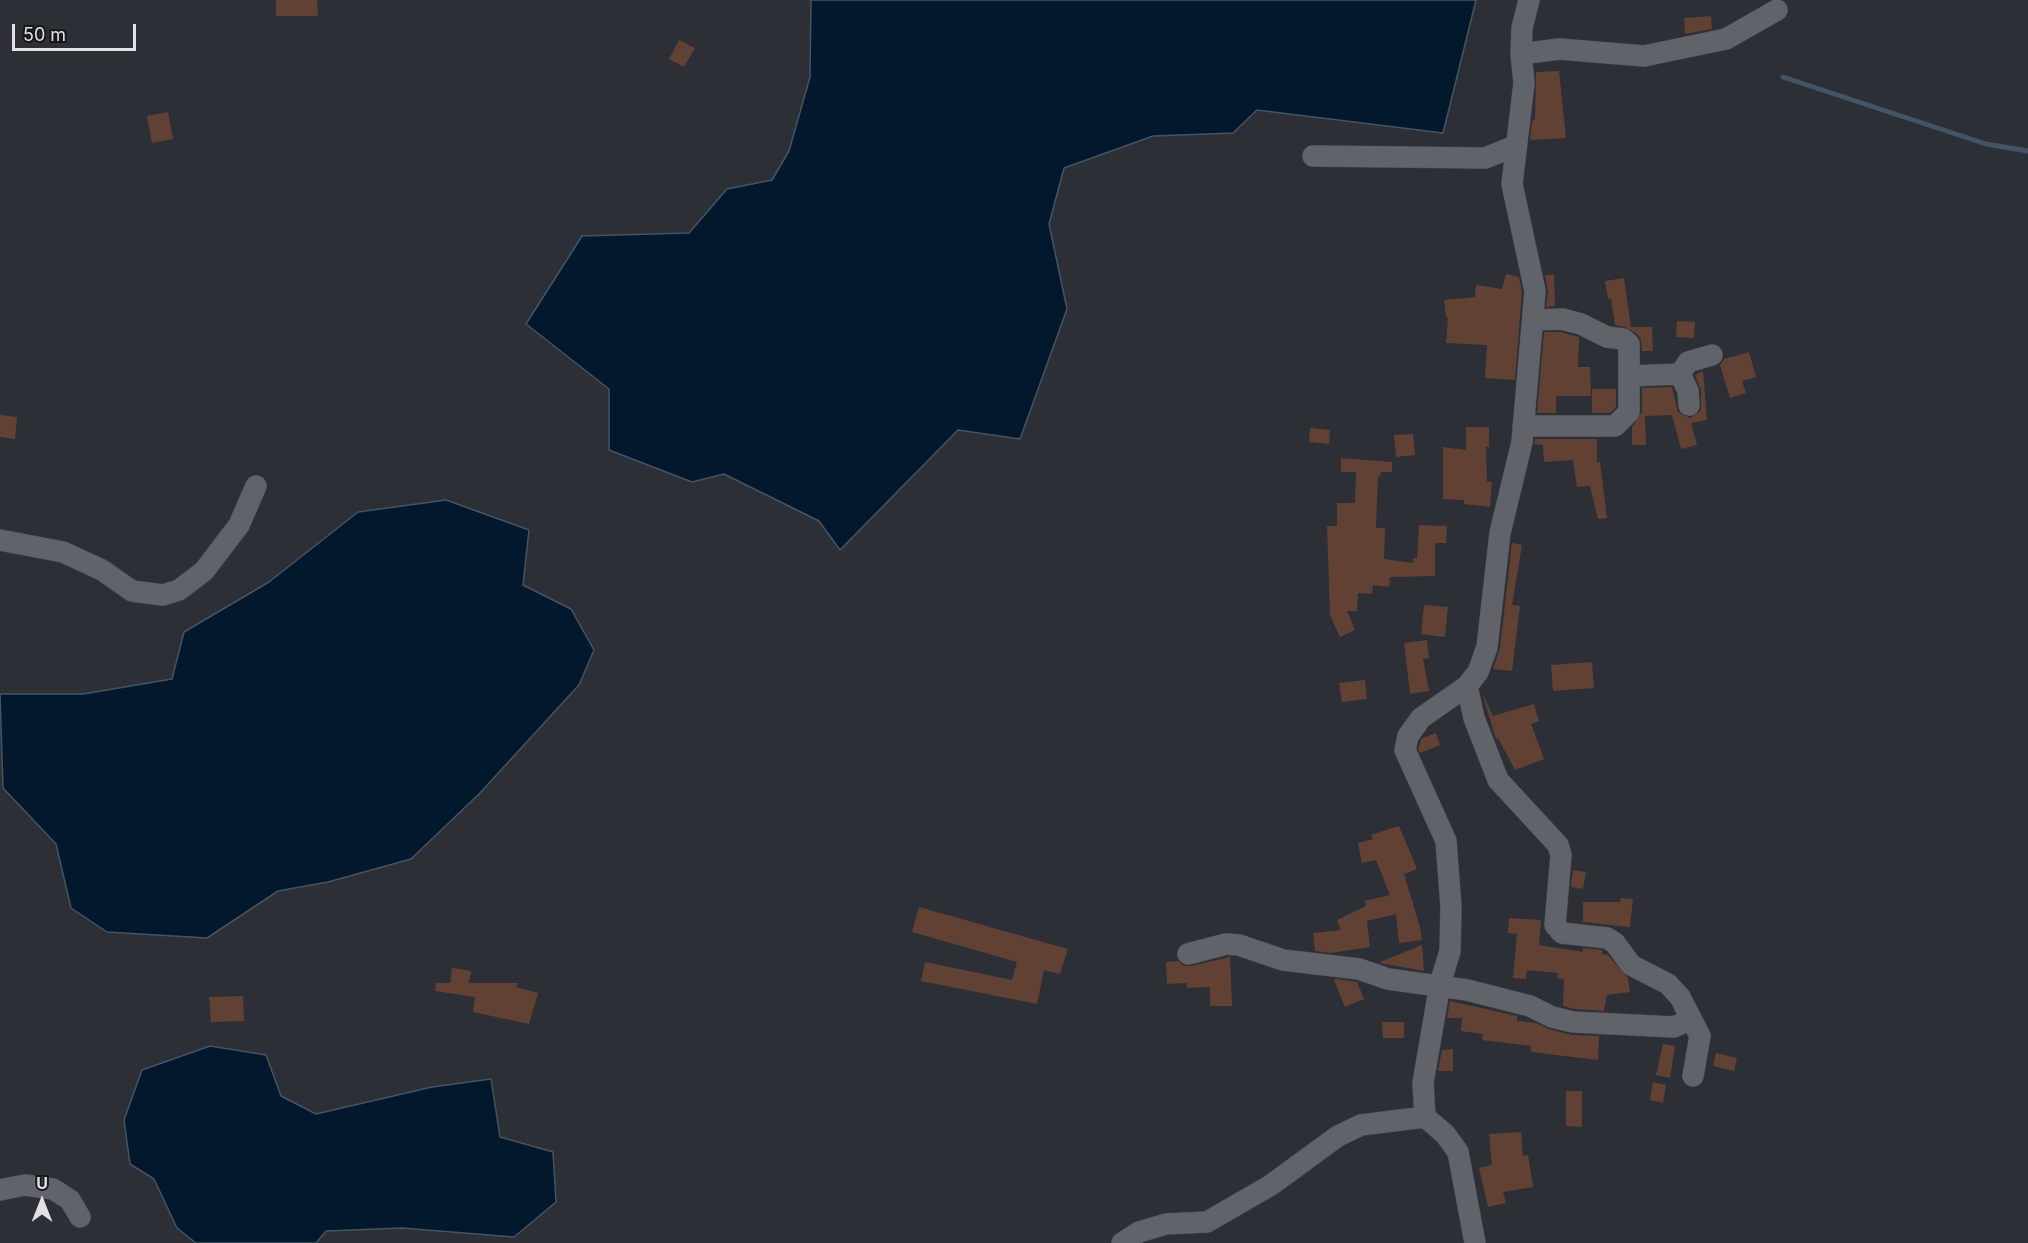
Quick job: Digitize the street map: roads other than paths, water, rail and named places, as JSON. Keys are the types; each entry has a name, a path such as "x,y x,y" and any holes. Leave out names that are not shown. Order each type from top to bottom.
{"street":[{"path":"1475,1243 1458,1152 1445,1134 1425,1117 1423,1083 1440,984 1450,951 1451,907 1446,841 1405,750 1408,736 1421,718 1467,686 1478,672 1487,646 1500,533 1523,426 1534,320 1535,291 1512,184 1524,83 1521,54 1522,28 1529,0"},
{"path":"1521,54 1559,49 1644,57 1726,39 1777,10"},
{"path":"1313,156 1485,158 1515,146"},
{"path":"1523,426 1569,428 1615,426 1629,412 1629,344 1623,339 1607,337 1581,324 1562,319 1534,320"},
{"path":"1680,374 1688,362 1712,355"},
{"path":"1629,376 1680,374"},
{"path":"1680,374 1688,391 1689,405"},
{"path":"0,540 63,552 102,570 132,591 163,595 178,590 204,571 239,525 256,486"},
{"path":"1467,686 1477,728 1498,780 1518,799 1532,820 1558,845 1561,855 1554,919 1558,929 1563,933 1607,938 1615,943 1631,964 1668,984 1680,997 1700,1036 1693,1076"},
{"path":"1188,954 1226,944 1239,945 1283,960 1359,969 1406,982 1440,984 1530,1006 1552,1017 1573,1022 1674,1027 1691,1019"},
{"path":"1122,1243 1139,1232 1166,1224 1207,1222 1271,1185 1338,1136 1361,1125 1425,1117"},
{"path":"0,1190 25,1185 53,1189 70,1200 81,1217"}],"water":[{"path":"811,0 1476,0 1443,133 1257,110 1233,133 1153,136 1064,168 1049,224 1067,309 1020,439 958,430 840,550 819,521 724,474 692,482 609,450 609,389 526,324 582,236 689,233 727,189 772,180 789,151 810,77"},
{"path":"446,500 529,530 523,585 571,609 594,650 579,685 479,794 411,859 328,882 278,891 207,938 107,932 71,908 56,844 3,788 0,694 83,694 172,679 184,632 269,582 358,512"},
{"path":"210,1046 266,1055 281,1096 316,1114 432,1087 491,1079 500,1137 553,1152 556,1202 514,1237 402,1228 326,1231 316,1243 196,1243 177,1228 154,1179 130,1164 124,1120 142,1070"}],"waterway":[{"path":"1783,77 1986,144 2028,151"}]}
